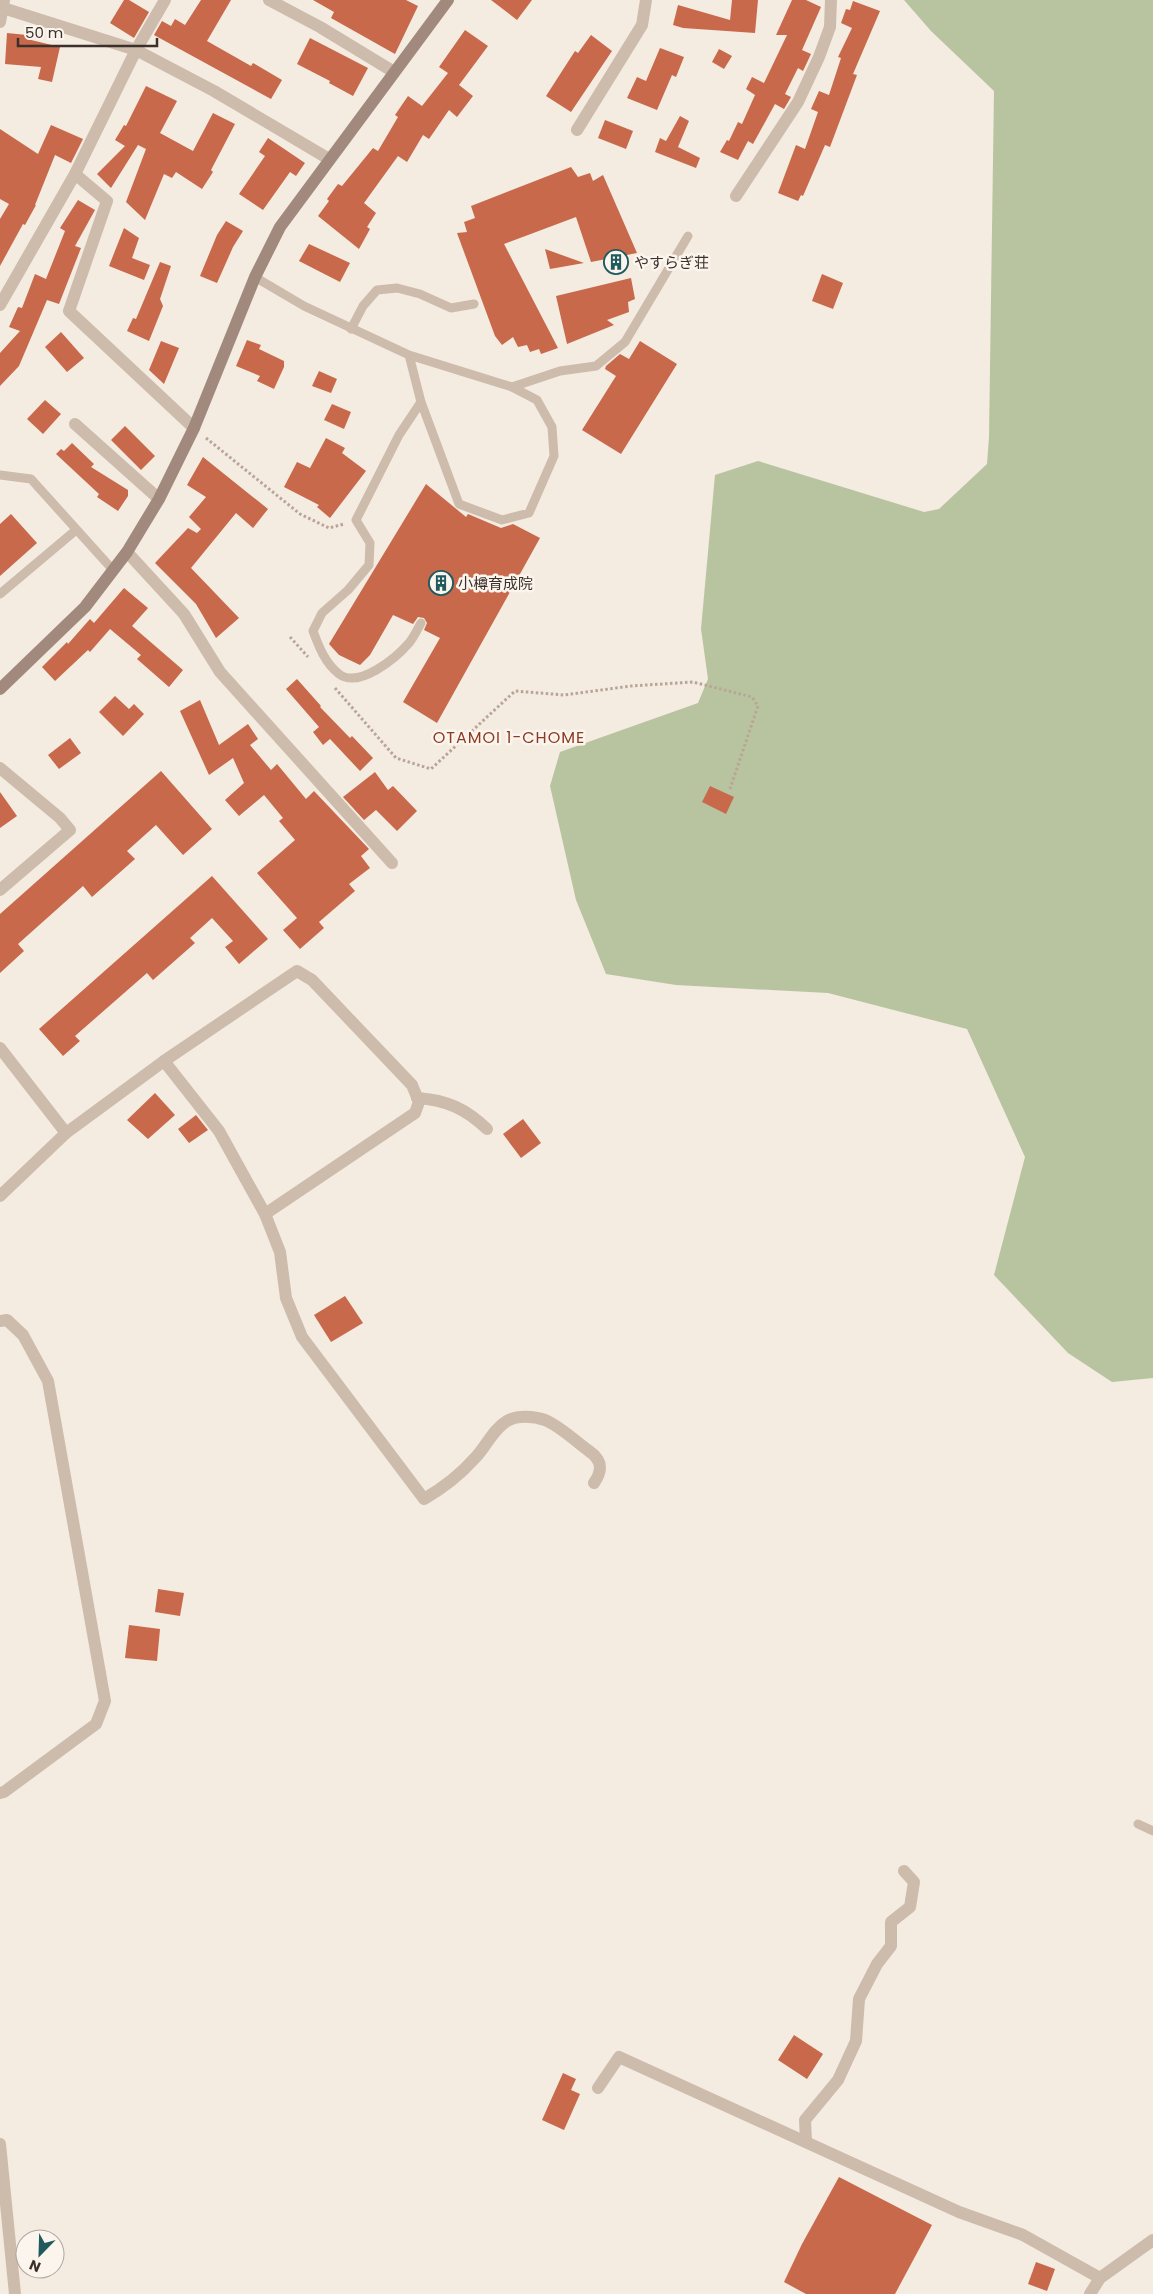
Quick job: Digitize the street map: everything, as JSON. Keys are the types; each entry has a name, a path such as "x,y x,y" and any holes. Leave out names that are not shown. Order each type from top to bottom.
{"street":[{"path":"0,305 75,174 136,50 165,0"},
{"path":"269,0 320,27 394,72"},
{"path":"577,130 642,25 646,0"},
{"path":"736,196 798,102 819,58 830,27 830,0"},
{"path":"0,689 85,606 127,552 159,499 194,428 255,276 280,227 443,2"},
{"path":"0,22 4,4 136,50 214,91 329,159"},
{"path":"75,174 107,201 69,311 194,428"},
{"path":"75,424 159,499"},
{"path":"127,552 184,614 220,672 392,863"},
{"path":"0,768 60,818 70,830 0,890"},
{"path":"0,1196 66,1133 164,1061 297,971 312,980 412,1085 419,1102 415,1113 265,1214"},
{"path":"0,1048 66,1133"},
{"path":"164,1061 219,1131 265,1214 280,1252 286,1298 302,1337 424,1500 443,1488 476,1458 494,1432 508,1420 529,1416 545,1420 592,1454 600,1464 600,1474 594,1483"},
{"path":"417,1098 440,1099 476,1118 487,1129"},
{"path":"0,1321 7,1320 23,1335 48,1381 105,1701 96,1724 4,1792 0,1792"},
{"path":"806,2142 805,2120 838,2080 856,2041 859,1999 877,1964 891,1946 891,1922 910,1907 914,1882 904,1871"},
{"path":"598,2088 620,2057 959,2212 1023,2235 1100,2278"},
{"path":"0,2144 15,2294"},
{"path":"1090,2294 1100,2278 1153,2240"}],"lane":[{"path":"512,387 560,371 596,366 625,342 688,236"},
{"path":"255,276 304,306 409,355 512,387 537,400 552,426 554,456 529,513 502,520 459,504 421,402 409,355"},
{"path":"351,329 363,306 377,290 397,288 420,294 451,308 474,304"},
{"path":"421,402 399,435 356,520 370,543 369,565 348,590 322,613 313,631 322,655 340,675 352,679 372,674 409,643 421,623"},
{"path":"0,476 31,479 113,570"},
{"path":"0,594 76,530"},
{"path":"1138,1824 1153,1831"}],"path":[{"path":"194,428 300,514 329,528 356,520"},
{"path":"290,637 309,658"},
{"path":"334,687 396,758 431,769 515,691 564,695 631,686 693,682 752,697 758,706 730,789"}],"green space":[{"path":"904,0 1153,0 1153,1378 1112,1382 1068,1353 994,1275 1025,1157 967,1029 828,993 676,985 606,974 576,900 550,786 560,752 698,703 708,679 701,629 715,475 758,461 924,512 939,509 987,464 994,91 931,31"}],"building":[{"path":"124,0 129,0 149,12 134,38 110,23"},
{"path":"201,0 231,0 207,41 251,66 253,63 282,80 271,99 154,35 162,21 171,26 175,19 185,25"},
{"path":"313,0 406,0 418,6 395,54 331,18 334,12"},
{"path":"491,0 532,0 517,20"},
{"path":"732,0 758,0 755,33 683,28 673,25 678,5 730,20"},
{"path":"792,0 806,0 821,7 802,50 811,54 803,71 798,68 785,94 791,97 784,109 775,104 753,144 748,141 738,160 720,152 727,140 729,141 738,122 742,124 755,95 746,89 752,77 764,83 787,35 776,35"},
{"path":"853,1 880,11 853,74 857,75 830,147 825,145 803,196 801,195 798,201 778,193 796,145 805,149 818,112 811,109 819,91 829,95 841,58 838,57 852,28 841,23 846,9 850,10"},
{"path":"465,30 488,46 459,85 473,96 457,117 449,110 429,139 423,135 407,162 398,156 364,203 376,213 367,227 370,229 359,249 318,216 338,184 342,186 373,148 378,151 398,117 395,115 408,96 422,106 448,73 439,67"},
{"path":"7,33 27,35 27,39 60,47 52,82 38,79 41,67 5,64"},
{"path":"591,35 612,51 571,112 546,96 575,51 578,53"},
{"path":"310,38 368,68 353,96 329,83 330,81 297,64"},
{"path":"660,48 684,57 676,77 672,75 657,110 627,98 637,77 646,81"},
{"path":"719,49 732,56 724,69 712,62"},
{"path":"146,86 177,101 160,133 193,151 213,113 235,124 211,170 213,172 202,189 176,172 172,178 164,174 145,220 126,202 146,149 138,145 111,188 97,174 125,146 115,140 124,125 126,126"},
{"path":"680,116 689,121 678,147 700,158 696,168 655,152 660,138 666,141"},
{"path":"605,120 633,131 626,149 598,138"},
{"path":"51,125 83,139 71,163 55,155 36,205 25,225 23,224 0,266 0,219 9,204 0,199 0,129 38,154"},
{"path":"268,138 305,163 296,176 290,172 263,210 239,194 265,156 259,152"},
{"name":"やすらぎ荘","path":"571,167 578,177 590,173 593,181 603,175 637,253 591,262 576,217 504,244 558,348 541,354 539,349 530,352 527,345 518,347 513,337 502,345 495,336 457,233 467,232 464,222 475,218 471,206"},
{"path":"78,200 95,210 75,246 81,248 59,304 47,300 19,366 0,386 0,353 20,331 9,327 18,307 22,308 35,274 46,279 65,231 60,228"},
{"path":"226,221 243,231 233,247 217,283 200,276 217,235"},
{"path":"124,228 139,238 132,258 150,265 144,280 109,266"},
{"path":"309,244 350,263 340,282 299,261"},
{"path":"545,249 584,263 550,269"},
{"path":"160,262 171,266 160,299 163,306 149,341 127,331 133,318 136,319"},
{"path":"822,274 843,283 833,309 812,301"},
{"path":"631,278 635,299 628,302 629,312 607,320 614,325 567,344 556,296"},
{"path":"61,332 84,358 67,372 45,347"},
{"path":"247,340 261,345 259,349 284,361 284,367 274,389 257,381 260,376 236,366"},
{"path":"161,341 179,348 164,384 149,370"},
{"path":"640,341 677,364 621,454 582,430 616,376 605,369 606,366 620,354 629,359"},
{"path":"319,371 337,379 331,393 312,386"},
{"path":"45,400 61,414 43,434 27,419"},
{"path":"332,404 351,412 344,429 324,420"},
{"path":"125,426 155,456 141,470 111,440"},
{"path":"326,438 345,448 342,453 366,471 330,518 317,507 319,505 284,487 297,462 310,468"},
{"path":"72,443 94,464 91,467 128,490 128,496 118,511 97,497 99,494 56,454 61,449 64,451"},
{"path":"203,457 268,509 253,528 236,513 191,568 239,618 216,638 196,604 155,563 188,528 197,533 201,529 189,517 206,497 187,485"},
{"name":"小樽育成院","path":"426,484 466,517 468,514 501,528 513,524 540,538 437,723 403,702 440,638 424,630 427,623 424,618 418,617 413,624 393,615 370,655 360,665 339,655 329,644"},
{"path":"11,514 37,543 0,576 0,524"},
{"path":"124,588 148,608 132,626 183,670 169,687 137,659 141,655 110,629 90,652 88,650 55,681 42,667 67,642 68,644 90,619 94,623"},
{"path":"297,679 320,707 350,738 352,736 373,758 360,771 330,739 323,745 313,732 319,727 286,689"},
{"path":"115,696 129,709 134,704 144,714 123,736 99,712"},
{"path":"200,700 219,745 248,724 258,739 250,745 271,770 277,764 306,799 314,791 369,849 361,856 370,868 349,884 355,891 319,922 324,928 300,949 283,930 297,918 257,873 295,840 279,821 283,818 264,795 239,816 225,800 244,783 233,758 209,775 180,711"},
{"path":"70,738 81,753 59,769 48,755"},
{"path":"161,771 212,829 183,855 156,825 127,851 135,859 92,897 83,886 18,944 24,951 0,973 0,914"},
{"path":"375,772 388,790 393,786 417,811 397,831 376,810 364,820 343,797"},
{"path":"710,786 734,797 726,814 702,802"},
{"path":"0,792 17,816 0,828"},
{"path":"212,876 268,939 239,964 225,947 233,941 212,918 190,938 195,943 153,980 147,973 75,1036 80,1041 63,1056 39,1029"},
{"path":"155,1093 175,1115 148,1139 127,1120"},
{"path":"196,1115 208,1130 189,1143 178,1129"},
{"path":"523,1119 541,1143 521,1158 503,1134"},
{"path":"345,1296 363,1323 331,1342 314,1315"},
{"path":"158,1589 184,1593 180,1616 155,1612"},
{"path":"129,1625 160,1629 157,1661 125,1658"},
{"path":"794,2035 823,2054 807,2079 778,2060"},
{"path":"563,2073 576,2079 571,2090 580,2094 564,2130 542,2120"},
{"path":"839,2177 932,2225 895,2294 806,2294 784,2282 802,2244"},
{"path":"1036,2262 1055,2269 1047,2291 1028,2284"}],"place":[{"name":"やすらぎ荘","path":"616,262"},
{"name":"小樽育成院","path":"441,583"}],"district":[{"name":"OTAMOI 1-CHOME","path":"509,737"}]}
